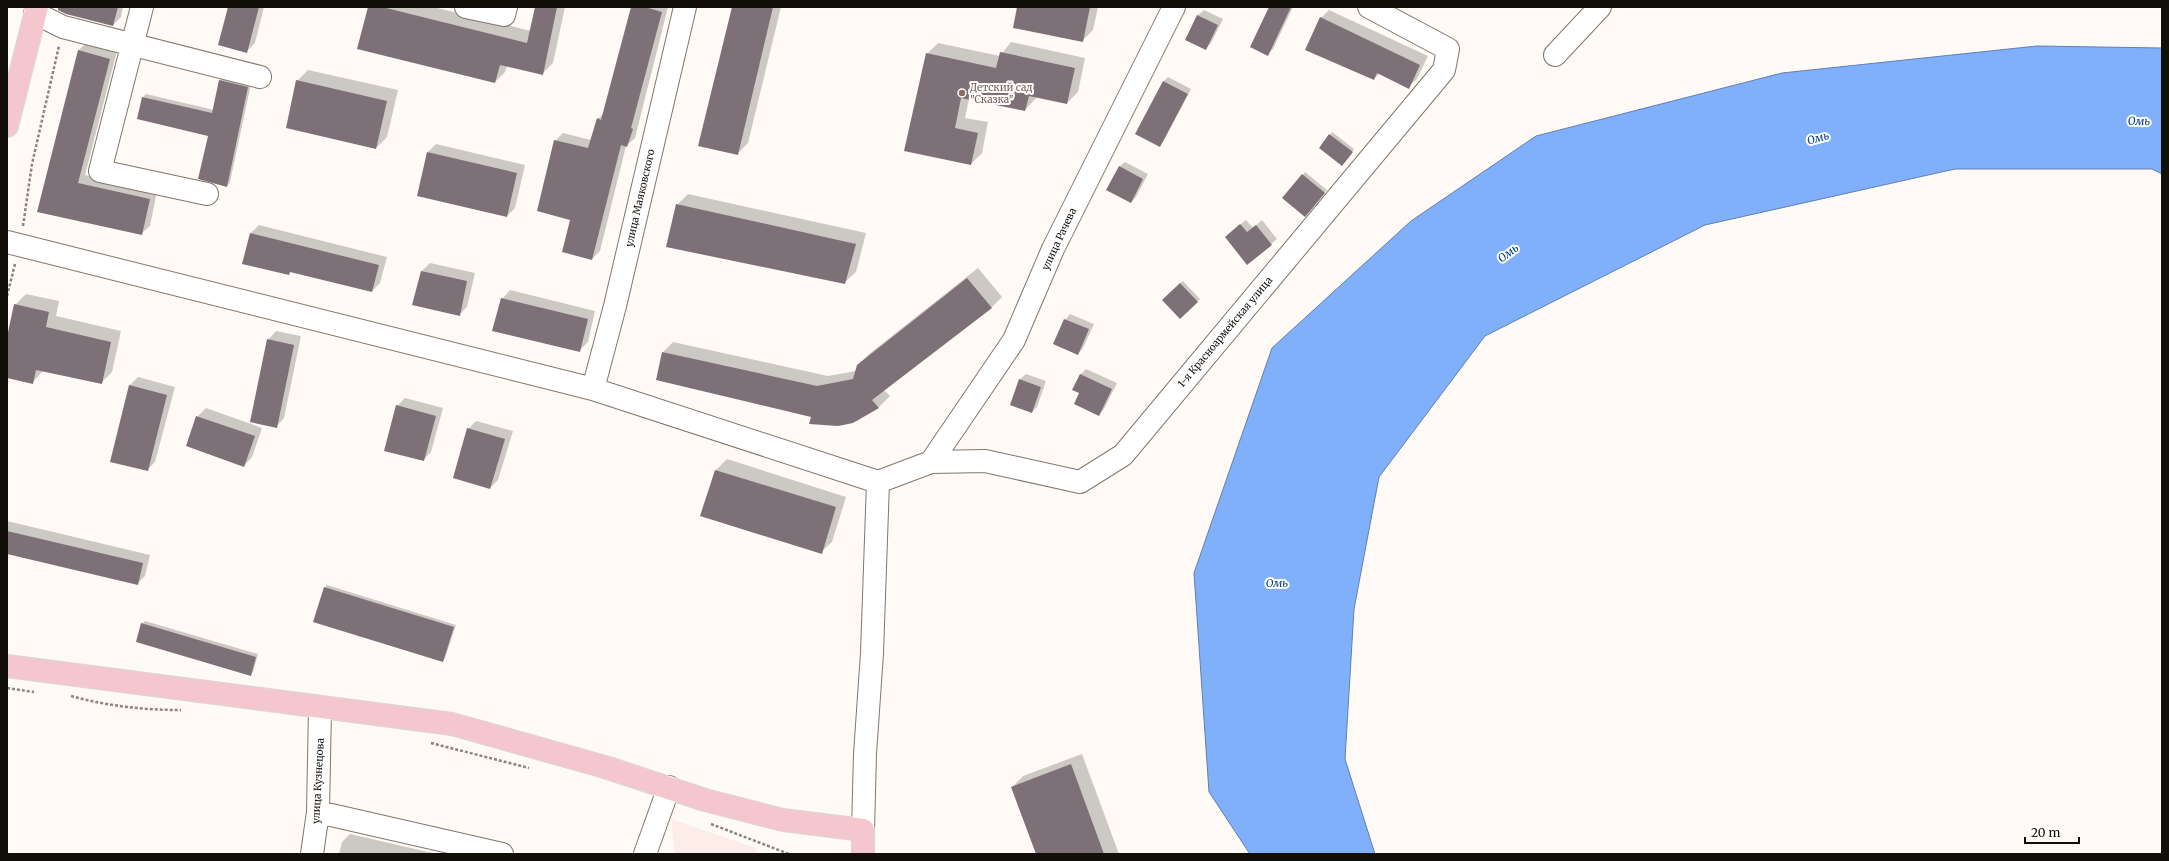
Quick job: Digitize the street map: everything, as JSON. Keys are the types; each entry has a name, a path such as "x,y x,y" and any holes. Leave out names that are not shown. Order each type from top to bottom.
{"main road":[{"path":"7,126 36,10"},
{"path":"7,666 452,724 605,767 705,800 783,820 863,830 862,854"}],"street":[{"path":"142,7 100,171 207,194"},
{"path":"466,7 504,15 506,7"},
{"name":"улица Маяковского","path":"593,389 615,306 685,7"},
{"name":"улица Рачева","path":"931,462 1014,340 1053,249 1174,7"},
{"name":"1-я Красноармейская улица","path":"878,482 931,462 984,461 1080,482 1123,455 1444,70 1448,49 1368,7"},
{"path":"1555,56 1600,7"},
{"path":"36,10 64,27 260,77"},
{"path":"13,243 593,389 878,482 872,653 865,754 863,830"},
{"name":"улица Кузнецова","path":"312,854 318,812 320,708"},
{"path":"645,854 669,787"},
{"path":"318,812 502,854"}],"path":[{"path":"7,296 13,243 64,27"},
{"path":"7,688 38,692"},
{"path":"69,696 120,707 148,710 183,710"},
{"path":"428,742 531,769"},
{"path":"705,822 789,854"}],"shaded area":[{"path":"671,819 756,848 757,854 675,854"}],"water":[{"name":"Омь","path":"2037,46 2162,48 2162,174 2152,169 1955,169 1705,225 1485,336 1379,477 1354,609 1345,759 1375,854 1250,854 1209,792 1194,573 1272,348 1411,221 1536,136 1782,73"}],"building":[{"path":"58,7 118,7 113,26 66,14 58,10"},
{"path":"228,7 259,7 247,53 218,45"},
{"path":"368,7 382,7 527,43 535,7 557,7 543,75 500,65 495,83 357,49"},
{"path":"631,7 645,7 662,12 631,128 633,129 627,147 621,145 592,260 562,252 570,220 537,211 554,140 588,148 597,118 601,120"},
{"path":"732,7 773,7 738,155 698,146"},
{"path":"1017,7 1090,7 1083,42 1013,28"},
{"path":"1269,7 1291,7 1268,56 1250,47"},
{"path":"1197,15 1218,25 1206,50 1185,40"},
{"path":"1320,17 1420,65 1409,89 1377,73 1374,80 1305,50"},
{"path":"78,50 110,59 78,183 150,199 142,235 37,212"},
{"path":"1000,52 1075,68 1067,104 1029,96 1025,111 961,98 955,128 978,133 971,165 904,151 926,53 996,68"},
{"path":"219,80 248,87 227,187 198,179 208,136 137,119 142,97 212,113"},
{"path":"296,80 387,101 376,149 286,128"},
{"path":"1163,81 1188,94 1160,147 1135,134"},
{"path":"1329,134 1353,152 1342,166 1319,148"},
{"path":"427,152 517,173 507,217 417,196"},
{"path":"1119,166 1143,179 1131,203 1106,190"},
{"path":"1302,174 1325,193 1305,217 1282,198"},
{"path":"676,204 856,244 845,284 666,247"},
{"path":"1240,224 1247,232 1256,225 1272,245 1247,265 1225,237"},
{"path":"250,233 379,265 372,292 290,272 289,275 242,264"},
{"path":"421,271 467,281 460,316 412,305"},
{"path":"967,278 992,308 872,400 879,408 853,423 838,426 809,424 811,417 656,380 662,352 817,386 853,379 857,365"},
{"path":"1180,283 1198,302 1180,319 1162,300"},
{"path":"501,298 588,319 580,352 492,331"},
{"path":"14,304 49,312 46,327 111,342 102,384 36,370 33,384 7,378 7,337"},
{"path":"1064,319 1089,329 1078,355 1053,344"},
{"path":"267,339 294,345 277,428 250,422"},
{"path":"1080,374 1112,389 1099,416 1074,404 1079,393 1072,390"},
{"path":"1019,379 1041,387 1032,413 1010,405"},
{"path":"129,385 167,395 148,471 110,462"},
{"path":"396,405 436,416 424,461 384,451"},
{"path":"196,416 255,436 244,467 186,446"},
{"path":"467,428 505,439 490,489 453,478"},
{"path":"715,470 836,507 822,554 700,516"},
{"path":"7,531 143,563 138,585 7,554"},
{"path":"324,587 454,627 443,662 313,622"},
{"path":"141,623 256,657 251,676 136,642"},
{"path":"1071,764 1104,854 1036,854 1011,787"}],"place":[{"name":"Детский сад \"Сказка\"","path":"962,93"}]}
